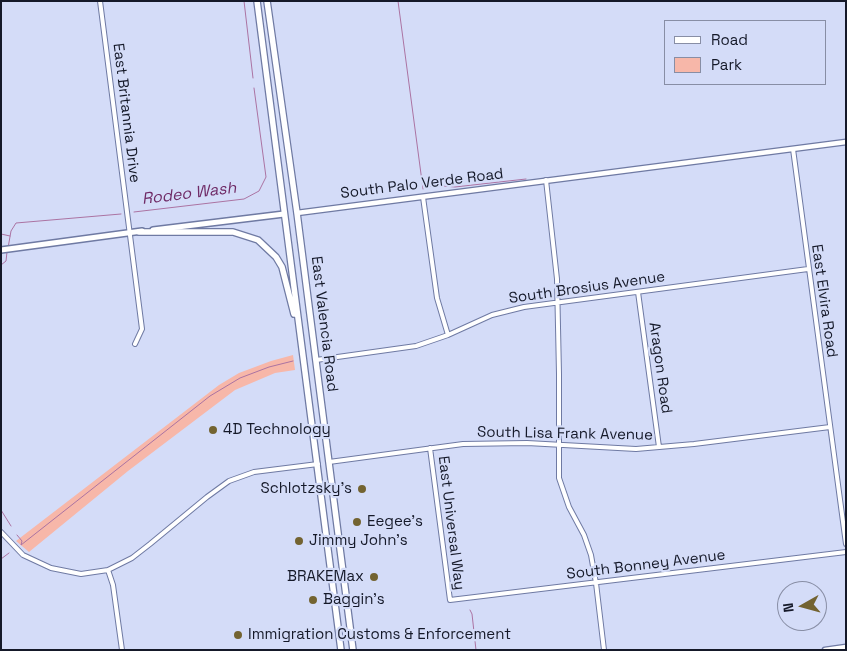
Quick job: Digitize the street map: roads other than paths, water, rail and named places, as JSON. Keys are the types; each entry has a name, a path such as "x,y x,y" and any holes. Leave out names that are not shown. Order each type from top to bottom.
{"main road":[{"name":"East Valencia Road","path":"256,1 341,650"},
{"name":"East Valencia Road","path":"267,1 297,213 353,650"},
{"name":"South Palo Verde Road","path":"2,250 297,213"},
{"path":"139,232 233,232 258,240 276,257 282,266 301,342"},
{"path":"318,464 329,462"}],"street":[{"name":"East Britannia Drive","path":"100,1 142,329 134,344"},
{"name":"South Palo Verde Road","path":"297,213 846,142"},
{"name":"East Elvira Road","path":"793,149 846,544"},
{"path":"546,180 558,303 558,467 562,488 569,507 584,535 591,555 604,650"},
{"path":"423,197 437,298 448,335"},
{"name":"South Brosius Avenue","path":"316,360 416,346 448,335 492,315 524,307 808,270"},
{"name":"Aragon Road","path":"638,292 660,447"},
{"name":"South Lisa Frank Avenue","path":"329,462 430,448 494,443 610,449 660,447 830,427"},
{"name":"East Universal Way","path":"430,448 450,600"},
{"path":"1,532 23,555 51,568 81,574 108,570 132,558 229,481 254,472 318,464"},
{"name":"South Bonney Avenue","path":"450,600 846,552"},
{"path":"108,570 113,585 122,650"},
{"path":"825,650 846,647"}],"waterway":[{"name":"Rodeo Wash","path":"244,1 253,78"},
{"path":"398,1 423,189"},
{"name":"Rodeo Wash","path":"134,212 244,199 259,191 266,177 254,88"},
{"path":"443,186 455,187 526,179"},
{"path":"422,182 427,186 434,187"},
{"name":"Rodeo Wash","path":"8,248 11,231 16,223 121,214"},
{"path":"1,234 10,236"},
{"name":"Rodeo Wash","path":"1,265 6,261 7,252"},
{"path":"17,535 22,541 21,545 210,396 240,378 269,367 293,361"},
{"name":"Rodeo Wash","path":"1,510 11,526"},
{"name":"Rodeo Wash","path":"1,559 9,553"},
{"path":"470,610 476,650"}],"place":[{"name":"4D Technology","path":"213,430"},
{"name":"Schlotzsky's","path":"362,489"},
{"name":"Eegee's","path":"357,522"},
{"name":"Jimmy John's","path":"299,541"},
{"name":"BRAKEMax","path":"374,577"},
{"name":"Baggin's","path":"313,600"},
{"name":"Immigration Customs & Enforcement","path":"238,635"}]}
